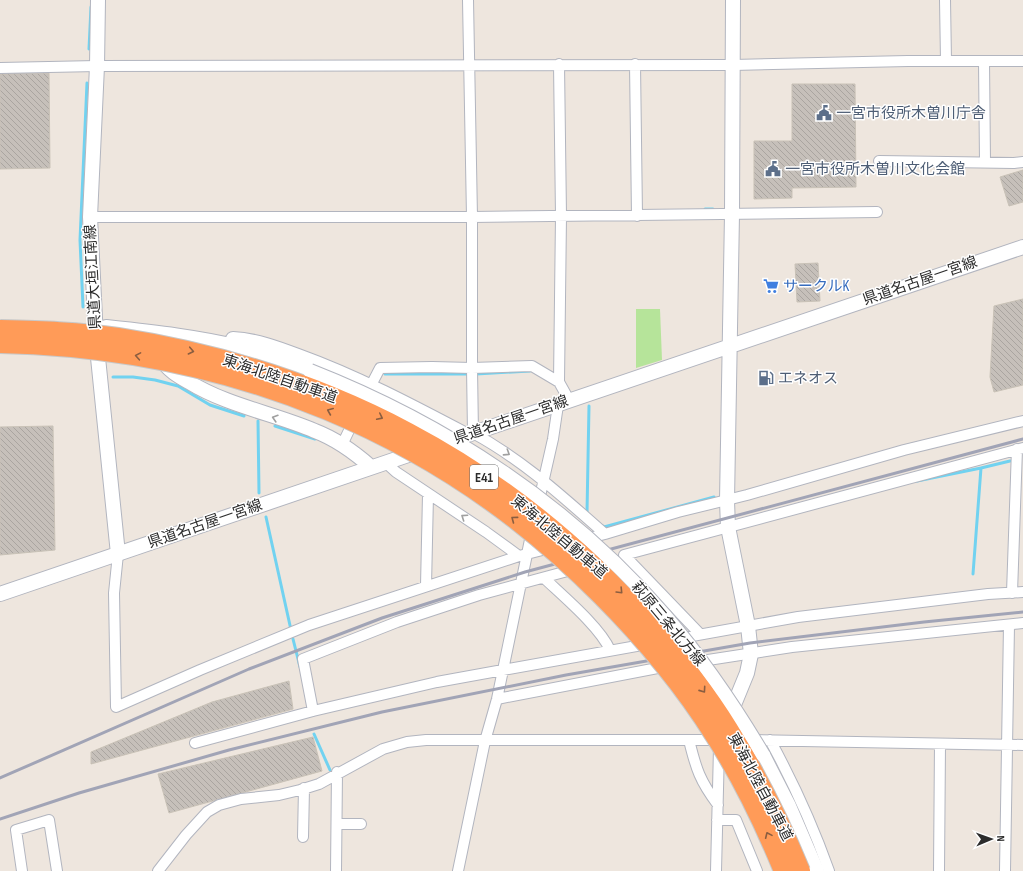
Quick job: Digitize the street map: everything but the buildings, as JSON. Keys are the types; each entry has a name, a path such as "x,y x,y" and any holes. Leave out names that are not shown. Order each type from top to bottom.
{"highway":[{"name":"東海北陸自動車道","path":"0,329 68,331 117,337 198,353 246,365 288,379 369,411 409,431 449,454 487,479 557,532 599,569 670,646 729,728 782,824 802,871"},
{"name":"東海北陸自動車道","path":"0,344 68,347 117,353 203,370 248,382 325,409 364,426 442,468 478,492 545,543 584,578 621,615 653,652 715,736 745,789 766,831 783,871"}],"main road":[{"name":"県道大垣江南線","path":"98,0 97,66 90,217 95,332 118,554"},
{"path":"720,740 747,673 751,654 748,626 728,527 727,500 732,214 733,0"},
{"name":"県道名古屋一宮線","path":"0,594 385,462 1023,247"},
{"name":"萩原三条北方線","path":"0,320 95,332 112,333 131,330 151,332 199,339 243,348 310,371 371,397 455,441 517,482 574,527 635,584 665,616 711,675 763,755 789,806 817,871"},
{"name":"萩原三条北方線","path":"0,351 54,350 74,346 95,332"},
{"path":"151,332 161,358 166,366 172,372 202,391 220,399 309,428 342,445 371,467"},
{"path":"199,339 232,338 252,341 321,364 371,386 470,434"}],"street":[{"path":"468,0 472,217 472,368 470,434 515,458 605,534"},
{"path":"945,0 946,61"},
{"path":"0,68 97,66 733,64 946,61 1023,62"},
{"path":"984,61 985,162"},
{"path":"458,871 485,741 497,699 521,583 523,555 544,481 563,402 559,382 561,216 559,64"},
{"path":"635,64 637,216"},
{"path":"879,162 1023,162"},
{"path":"90,217 637,216 877,212"},
{"path":"342,445 380,368 472,368 532,366 559,382"},
{"path":"118,554 114,593 116,707 200,670 309,625 523,555 605,534 635,521 677,509 727,500 904,450 1023,421"},
{"path":"313,711 303,658 397,622 521,583 1020,449 1012,593"},
{"path":"385,462 396,472 428,495 448,506 523,555"},
{"path":"426,586 428,495"},
{"path":"624,555 700,634"},
{"path":"544,578 592,626 607,643 610,650"},
{"path":"195,743 313,711 437,682 610,650 798,617 988,594 1023,592"},
{"path":"497,699 642,670 792,647 1009,624 1023,624"},
{"path":"1005,871 1009,624"},
{"path":"158,871 186,835 207,812 219,805 241,799 279,795 319,784 338,772 383,749 407,742 426,740 770,740 1023,745"},
{"path":"689,740 696,768 705,788 718,805"},
{"path":"716,871 720,740"},
{"path":"770,740 789,774 829,871"},
{"path":"938,871 940,744"},
{"path":"336,871 338,772"},
{"path":"303,837 304,788"},
{"path":"22,871 16,830 49,820 57,871"},
{"path":"717,820 736,820 757,871"},
{"path":"337,824 361,824"}],"green space":[{"path":"636,309 660,309 662,360 636,368"}],"waterway":[{"path":"89,49 91,7"},
{"path":"83,307 80,240 87,83"},
{"path":"705,209 713,209"},
{"path":"476,374 530,371"},
{"path":"385,374 468,374"},
{"path":"113,377 133,377 155,380 178,386 210,405 244,416"},
{"path":"589,406 587,513 589,515"},
{"path":"258,421 259,493"},
{"path":"275,426 315,439"},
{"path":"981,468 1010,461"},
{"path":"917,481 981,468 973,574"},
{"path":"603,526 604,527 714,497"},
{"path":"266,517 291,630"},
{"path":"293,639 300,667"},
{"path":"314,734 330,770"}],"railway":[{"path":"0,778 249,669 382,618 525,572 1023,439"},
{"path":"0,819 79,793 229,750 382,712 566,675 750,643 924,622 1023,612"}],"place":[{"name":"一宮市役所木曽川庁舎","path":"824,113"},
{"name":"一宮市役所木曽川文化会館","path":"773,169"},
{"name":"サークルK","path":"771,286"},
{"name":"エネオス","path":"766,378"}]}
